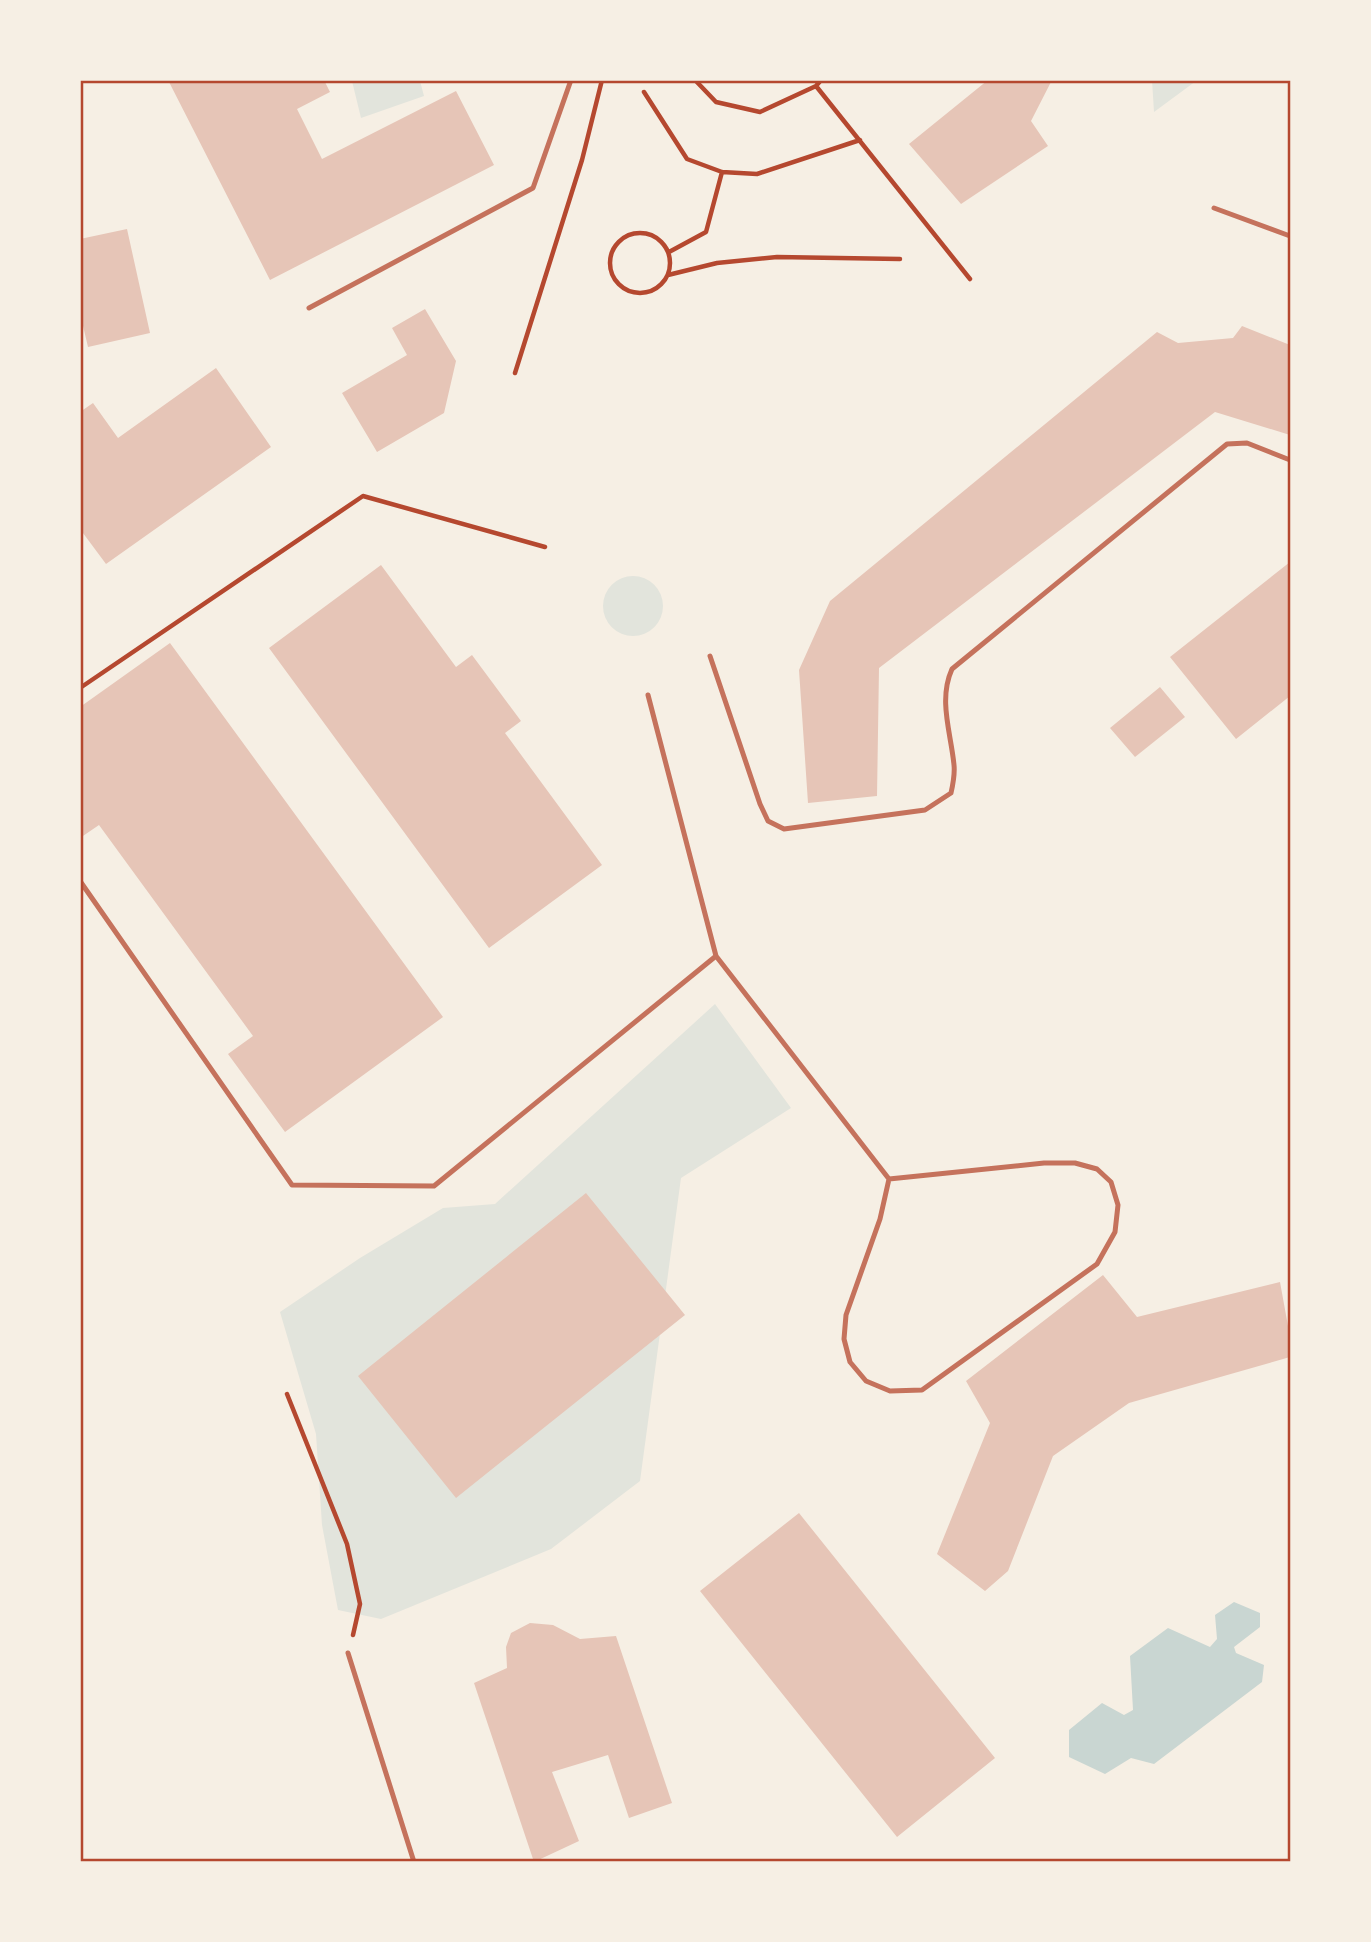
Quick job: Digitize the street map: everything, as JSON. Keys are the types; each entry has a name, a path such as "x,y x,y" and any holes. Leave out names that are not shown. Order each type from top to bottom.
{"lane":[{"path":"309,307 533,188 571,80"},
{"path":"1214,208 1290,236"},
{"path":"710,656 768,821 784,829 925,810 951,793 955,769 945,701 946,681 952,669 1227,444 1247,443 1290,460"},
{"path":"648,695 716,956 889,1179"},
{"path":"80,881 292,1185 434,1186 716,956"},
{"path":"1044,1163 1075,1163 1097,1169 1111,1182 1118,1205 1115,1231 1097,1264 922,1390 890,1391 866,1381 850,1362 844,1339 846,1315 880,1219 889,1179 1044,1163"},
{"path":"348,1653 414,1861"}],"path":[{"path":"515,373 582,160 601,80"},
{"path":"695,80 716,102 760,112 816,86 821,80"},
{"path":"816,86 970,279"},
{"path":"644,92 688,159 722,172 757,174 860,140"},
{"path":"669,252 706,232 722,172"},
{"path":"629,234 652,234 669,252 671,263 668,275 662,285 652,291 628,291 618,284 611,274 609,262 612,250 629,234"},
{"path":"668,275 717,263 777,257 900,259"},
{"path":"80,688 363,496 545,547"},
{"path":"287,1394 347,1544 360,1604 348,1653"}],"shaded area":[{"path":"1152,80 1196,80 1196,81 1154,112"},
{"path":"352,81 420,81 424,96 361,118"},
{"path":"627,576 639,576 658,589 663,606 661,618 650,631 639,636 627,636 608,623 603,612 603,600 616,581"},
{"path":"715,1004 791,1108 681,1178 640,1481 551,1549 381,1619 338,1610 322,1525 316,1434 280,1312 360,1258 443,1208 495,1204"},
{"path":"1234,1602 1260,1613 1260,1627 1234,1647 1236,1653 1264,1665 1262,1682 1154,1764 1131,1758 1105,1774 1069,1757 1069,1730 1102,1703 1124,1715 1133,1710 1130,1656 1168,1628 1210,1647 1217,1639 1215,1615"}],"building":[{"path":"168,80 324,80 330,92 297,109 322,159 456,91 494,165 270,280"},
{"path":"988,80 1052,80 1031,121 1048,146 961,204 909,144"},
{"path":"127,229 150,333 88,347 80,313 80,239"},
{"path":"425,309 456,361 444,413 377,452 342,393 407,355 392,328"},
{"path":"1242,326 1290,345 1290,435 1215,412 879,668 877,796 808,803 799,670 830,601 1157,332 1178,343 1233,338"},
{"path":"216,368 271,447 106,564 80,529 80,412 93,403 118,438"},
{"path":"1290,562 1290,696 1236,739 1170,657"},
{"path":"381,565 456,667 472,655 521,721 505,733 602,865 489,948 269,648"},
{"path":"170,643 443,1017 285,1132 228,1054 253,1036 99,825 80,838 80,707"},
{"path":"1160,687 1185,717 1135,757 1110,728"},
{"path":"586,1193 685,1315 456,1498 358,1376"},
{"path":"1103,1275 1137,1317 1280,1282 1290,1337 1290,1357 1129,1403 1053,1456 1008,1571 985,1591 937,1554 990,1423 966,1381"},
{"path":"799,1513 995,1758 897,1837 700,1591"},
{"path":"530,1623 553,1625 580,1639 616,1636 672,1803 629,1818 608,1755 552,1772 579,1841 534,1862 474,1683 507,1668 506,1647 511,1633"}]}
